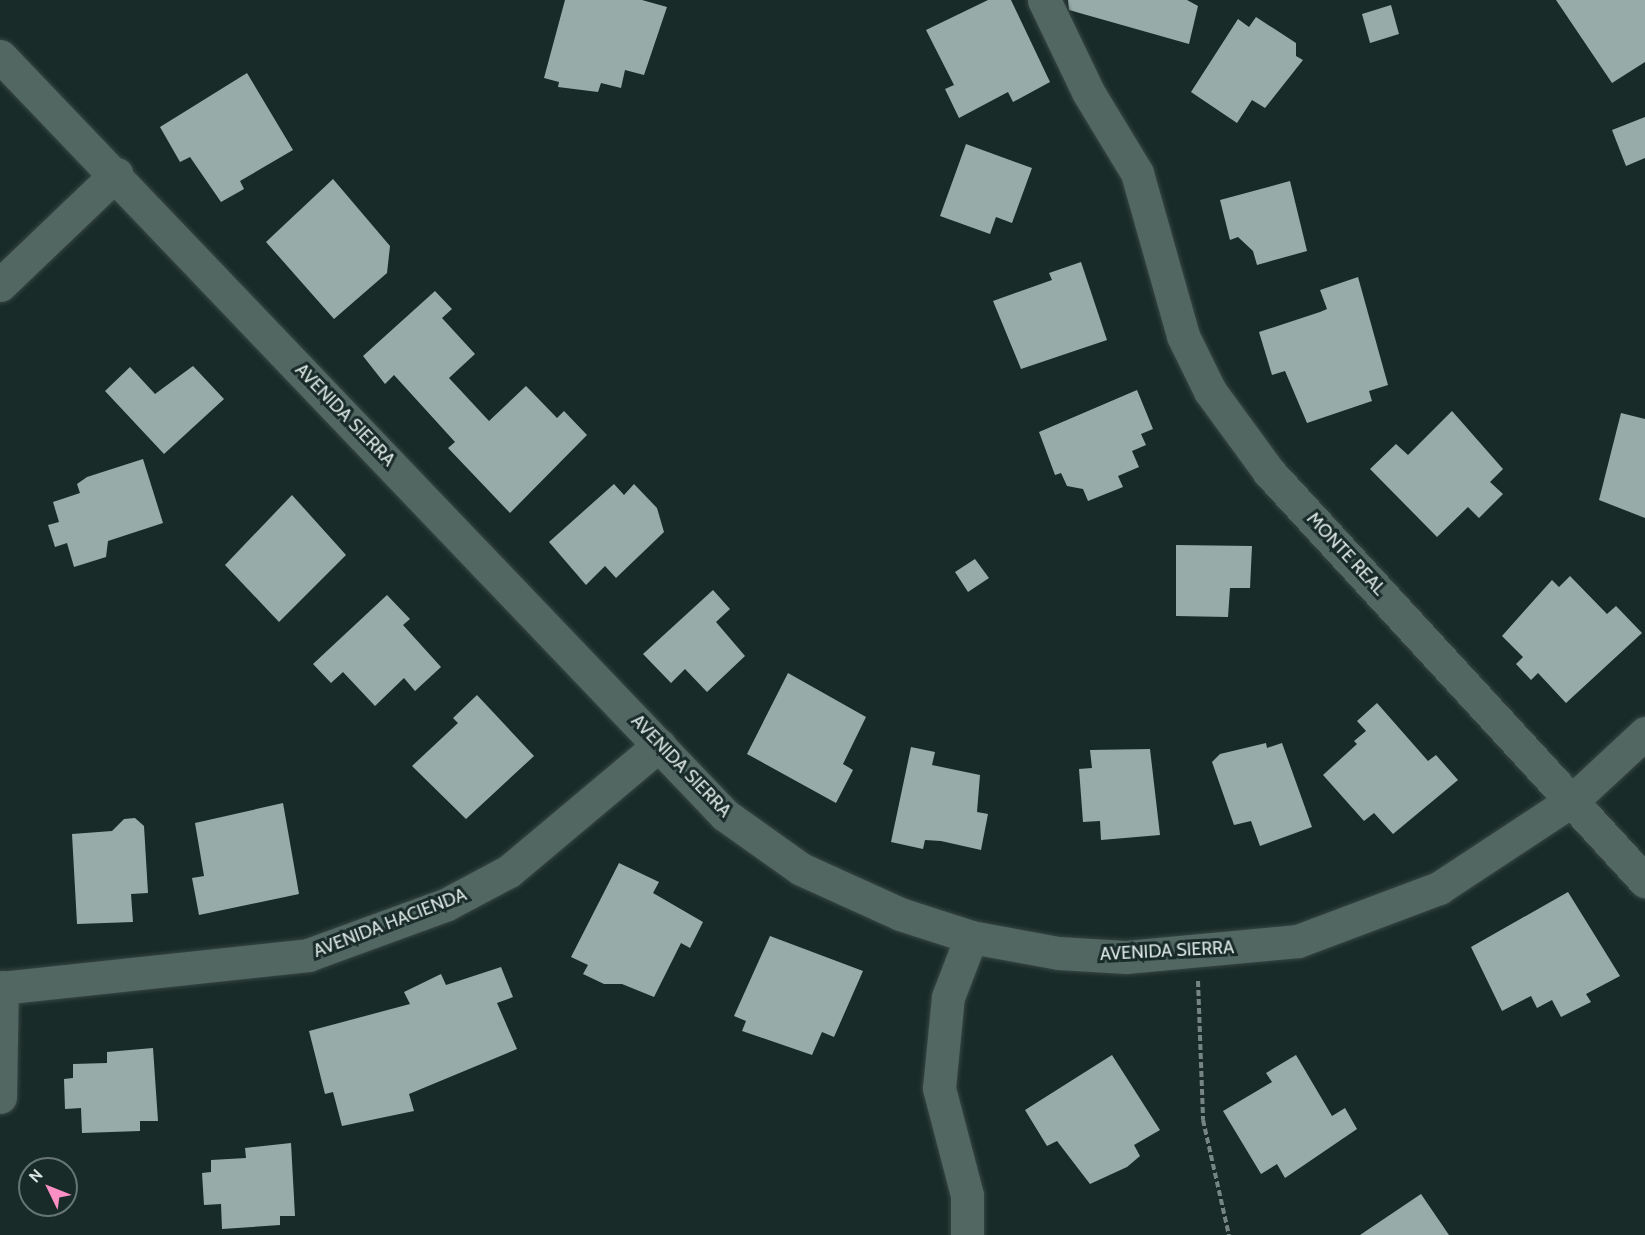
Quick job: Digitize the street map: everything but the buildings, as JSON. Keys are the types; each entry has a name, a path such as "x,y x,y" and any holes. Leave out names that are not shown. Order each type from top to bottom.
{"street":[{"name":"MONTE REAL","path":"1044,0 1088,92 1137,173 1184,336 1210,391 1269,472 1574,799 1645,881"},
{"name":"AVENIDA SIERRA","path":"0,56 116,174 725,815 801,869 900,914 970,937 1058,953 1126,957 1298,941 1439,888 1574,799 1645,733"},
{"path":"0,285 116,174"},
{"name":"AVENIDA HACIENDA","path":"1,988 308,955 447,904 509,871 660,745"},
{"path":"968,1235 967,1195 939,1088 948,997 970,937"},
{"path":"0,1097 1,988"}],"path":[{"path":"1197,951 1203,1120 1229,1235"}]}
